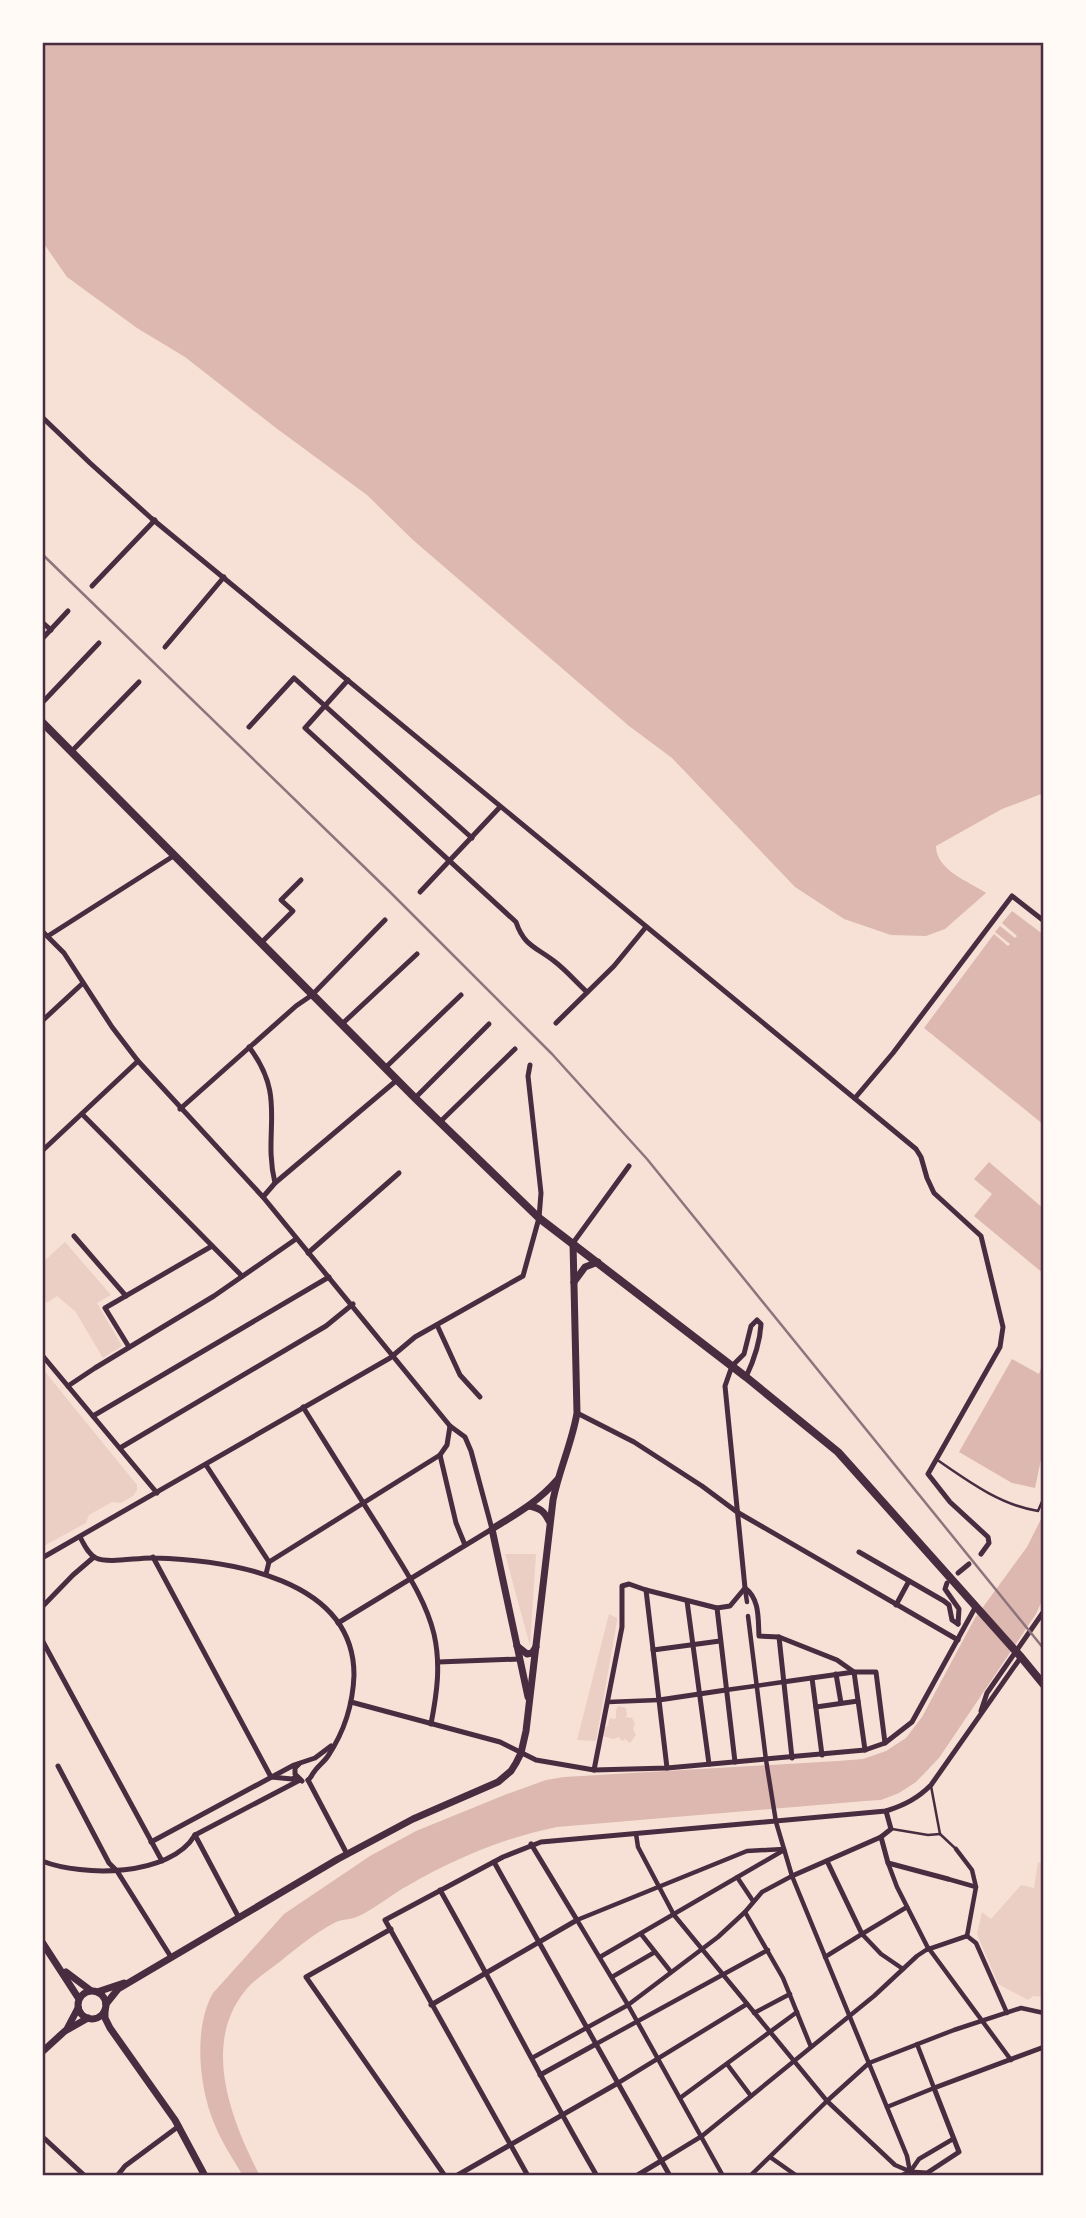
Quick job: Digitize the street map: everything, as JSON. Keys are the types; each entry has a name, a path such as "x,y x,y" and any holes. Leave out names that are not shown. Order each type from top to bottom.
{"main road":[{"path":"42,722 415,1098 539,1218 733,1366 838,1452 1044,1685"}],"street":[{"path":"42,417 90,463 224,578 916,1149 934,1193 981,1236 1003,1327 1002,1343 928,1474 950,1502 988,1537 989,1543 981,1554"},
{"path":"92,586 155,520"},
{"path":"164,647 224,578"},
{"path":"42,639 68,611"},
{"path":"42,622 51,630"},
{"path":"42,703 99,643"},
{"path":"249,727 294,678 471,838"},
{"path":"348,680 305,728 516,922 522,937 544,956 553,960 587,992"},
{"path":"71,752 139,682"},
{"path":"420,892 500,807"},
{"path":"48,936 175,855"},
{"path":"261,943 293,911 281,900 302,880"},
{"path":"855,1098 893,1053 1012,897 1044,921"},
{"path":"180,1109 312,995 385,920"},
{"path":"556,1023 625,953 646,927"},
{"path":"42,931 64,953 112,1027 138,1061 264,1197 450,1426 465,1437 492,1529 529,1703"},
{"path":"342,1024 418,954"},
{"path":"42,1021 83,983"},
{"path":"385,1068 461,995"},
{"path":"415,1098 489,1024"},
{"path":"249,1047 266,1075 272,1097 270,1157 275,1182"},
{"path":"440,1122 515,1049"},
{"path":"42,1151 138,1061"},
{"path":"43,1558 394,1355 415,1337 523,1276 539,1218 541,1193 528,1076 530,1065"},
{"path":"264,1197 275,1182 397,1080"},
{"path":"82,1114 243,1276"},
{"path":"42,2052 65,2031 100,2016 118,1989 239,1916 413,1819 498,1782 511,1772 521,1753 526,1731 557,1479 572,1438 577,1413 573,1243 629,1166"},
{"path":"308,1253 399,1173"},
{"path":"74,1236 126,1296"},
{"path":"68,1387 243,1276 296,1239"},
{"path":"129,1348 105,1308 212,1246"},
{"path":"574,1283 585,1267 598,1262"},
{"path":"93,1416 329,1277"},
{"path":"120,1448 326,1326 353,1304"},
{"path":"746,1377 757,1350 760,1321 753,1323 744,1354 733,1366 725,1386 747,1602"},
{"path":"437,1325 460,1375 480,1397"},
{"path":"42,1355 157,1493"},
{"path":"303,1407 410,1579 427,1612 438,1662 438,1689 431,1724"},
{"path":"577,1413 634,1441 737,1512 958,1640"},
{"path":"266,1574 269,1562 440,1455 447,1446 450,1426"},
{"path":"440,1455 456,1523 465,1545"},
{"path":"206,1465 269,1562"},
{"path":"338,1623 529,1506 545,1494 557,1479"},
{"path":"529,1506 538,1508 550,1521"},
{"path":"79,1537 94,1557 103,1560 153,1558 201,1562 266,1574 304,1592 338,1623 348,1642 354,1665 351,1702 336,1742 308,1780"},
{"path":"859,1552 944,1601 949,1605 952,1620 962,1632"},
{"path":"42,1607 94,1557"},
{"path":"153,1558 271,1777"},
{"path":"958,1573 969,1564"},
{"path":"896,1605 909,1581"},
{"path":"947,1583 945,1589 959,1609 958,1624"},
{"path":"594,1770 622,1627 622,1586 629,1584 717,1608 730,1606 745,1588"},
{"path":"745,1588 753,1593 756,1599 759,1636"},
{"path":"646,1590 667,1768"},
{"path":"687,1601 709,1764"},
{"path":"351,1702 500,1742 536,1760 594,1770 667,1768 735,1762 766,1763 865,1750 886,1743 912,1722 976,1606"},
{"path":"717,1608 735,1762"},
{"path":"981,1714 987,1693 1044,1611"},
{"path":"748,1616 776,1822 792,1876 907,2156 911,2174"},
{"path":"750,1637 779,1637 837,1660 854,1672 865,1750"},
{"path":"779,1637 792,1758"},
{"path":"42,1640 162,1861"},
{"path":"653,1650 720,1641"},
{"path":"517,1645 527,1654 532,1653 536,1647"},
{"path":"528,2176 385,1920 531,1844 886,1811 904,1806 921,1796 931,1785 1021,1657"},
{"path":"438,1662 520,1659"},
{"path":"608,1702 659,1700 836,1674 876,1672 886,1743"},
{"path":"836,1674 841,1703"},
{"path":"812,1678 822,1755"},
{"path":"816,1707 858,1701"},
{"path":"151,1842 271,1777 325,1752 336,1742"},
{"path":"302,1763 310,1765 313,1772"},
{"path":"298,1778 295,1771 302,1763"},
{"path":"58,1766 109,1863 117,1871 171,1957"},
{"path":"271,1777 308,1780"},
{"path":"42,1861 54,1866 117,1871 162,1861 188,1847 195,1835 298,1778"},
{"path":"308,1780 347,1854"},
{"path":"532,2058 628,2005 703,1949 745,1912 762,1892 881,1837 891,1829 886,1811"},
{"path":"636,1834 638,1847 674,1915 827,2101 895,2165 911,2174"},
{"path":"195,1835 239,1916"},
{"path":"881,1837 888,1863 906,1907 927,1948 1011,2060"},
{"path":"531,1844 612,1977 723,2176"},
{"path":"431,2005 577,1920 747,1851 784,1849"},
{"path":"600,1957 784,1849"},
{"path":"956,1849 972,1870 976,1887 968,1934"},
{"path":"827,1861 862,1934 881,1954 903,1969"},
{"path":"494,1862 670,2176"},
{"path":"888,1863 976,1887"},
{"path":"737,1877 753,1901"},
{"path":"440,1890 487,1971 540,2075 597,2176"},
{"path":"825,1957 906,1907"},
{"path":"745,1912 790,1994 811,2047"},
{"path":"391,1929 306,1977 445,2176"},
{"path":"641,1933 671,1972"},
{"path":"968,1934 977,1942 1007,2013"},
{"path":"636,2176 702,2136 927,1948 968,1934"},
{"path":"42,1942 60,1967 81,2014 110,2028"},
{"path":"540,2075 768,1950"},
{"path":"612,1977 655,1952"},
{"path":"60,1967 103,1997 105,2018 110,2028 179,2126 205,2176"},
{"path":"65,2031 83,1993 132,1981"},
{"path":"754,2013 790,1994"},
{"path":"456,2176 657,2060 747,2004"},
{"path":"750,2176 869,2063 1007,2013 1027,2008 1044,2014"},
{"path":"680,2098 797,2012"},
{"path":"900,2176 927,2173 959,2152 917,2044"},
{"path":"887,2107 1044,2047"},
{"path":"727,2064 751,2096"},
{"path":"117,2176 125,2166 179,2126"},
{"path":"911,2174 919,2159 953,2138"},
{"path":"45,2139 85,2176"},
{"path":"770,2157 797,2176"}],"lane":[{"path":"936,1460 1003,1502 1019,1508 1038,1511 1044,1497"},
{"path":"931,1785 940,1835 956,1849"},
{"path":"891,1829 940,1835"}],"shaded area":[{"path":"42,42 1044,42 1044,793 1002,809 936,846 941,862 947,868 986,893 945,929 926,936 891,935 844,919 795,887 672,758 629,726 413,540 367,495 185,357 137,328 67,277 42,241"},
{"path":"1012,911 1044,935 1044,1125 924,1028 994,934 1008,946 1010,944 995,932 1000,926 1015,938 1017,936 1002,923"},
{"path":"989,1162 1044,1209 1044,1274 974,1216 992,1194 974,1179"},
{"path":"65,1242 111,1295 97,1303 122,1346 103,1358 75,1311 57,1296 47,1303 42,1296 45,1293 42,1287 42,1263"},
{"path":"1012,1359 1039,1374 1044,1359 1044,1445 1035,1488 1012,1483 959,1452"},
{"path":"42,1368 137,1485 137,1490 133,1496 121,1503 112,1502 89,1515 86,1523 42,1547"},
{"path":"1044,1513 1044,1596 1036,1614 939,1758 916,1782 899,1793 881,1800 557,1827 519,1837 444,1866 365,1913 334,1923 307,1940 257,1979 245,1991 232,2012 225,2035 223,2059 231,2108 260,2176 243,2176 220,2136 209,2109 200,2058 203,2023 213,1993 284,1914 370,1856 416,1831 546,1780 863,1759 886,1751 906,1738 922,1717 975,1618 1027,1547"},
{"path":"505,1554 536,1554 530,1646"},
{"path":"609,1614 617,1618 617,1621 596,1741 577,1740"},
{"path":"618,1706 626,1708 625,1717 632,1718 635,1723 633,1729 636,1735 630,1743 619,1737 613,1739 603,1736 610,1718 616,1718"},
{"path":"1038,1862 1044,1864 1044,1997 1033,1996 1028,2000 998,1984 977,1934 982,1912 991,1919 1021,1885 1034,1888"}],"railway":[{"path":"42,554 390,892 552,1054 647,1159 1044,1649"}]}
